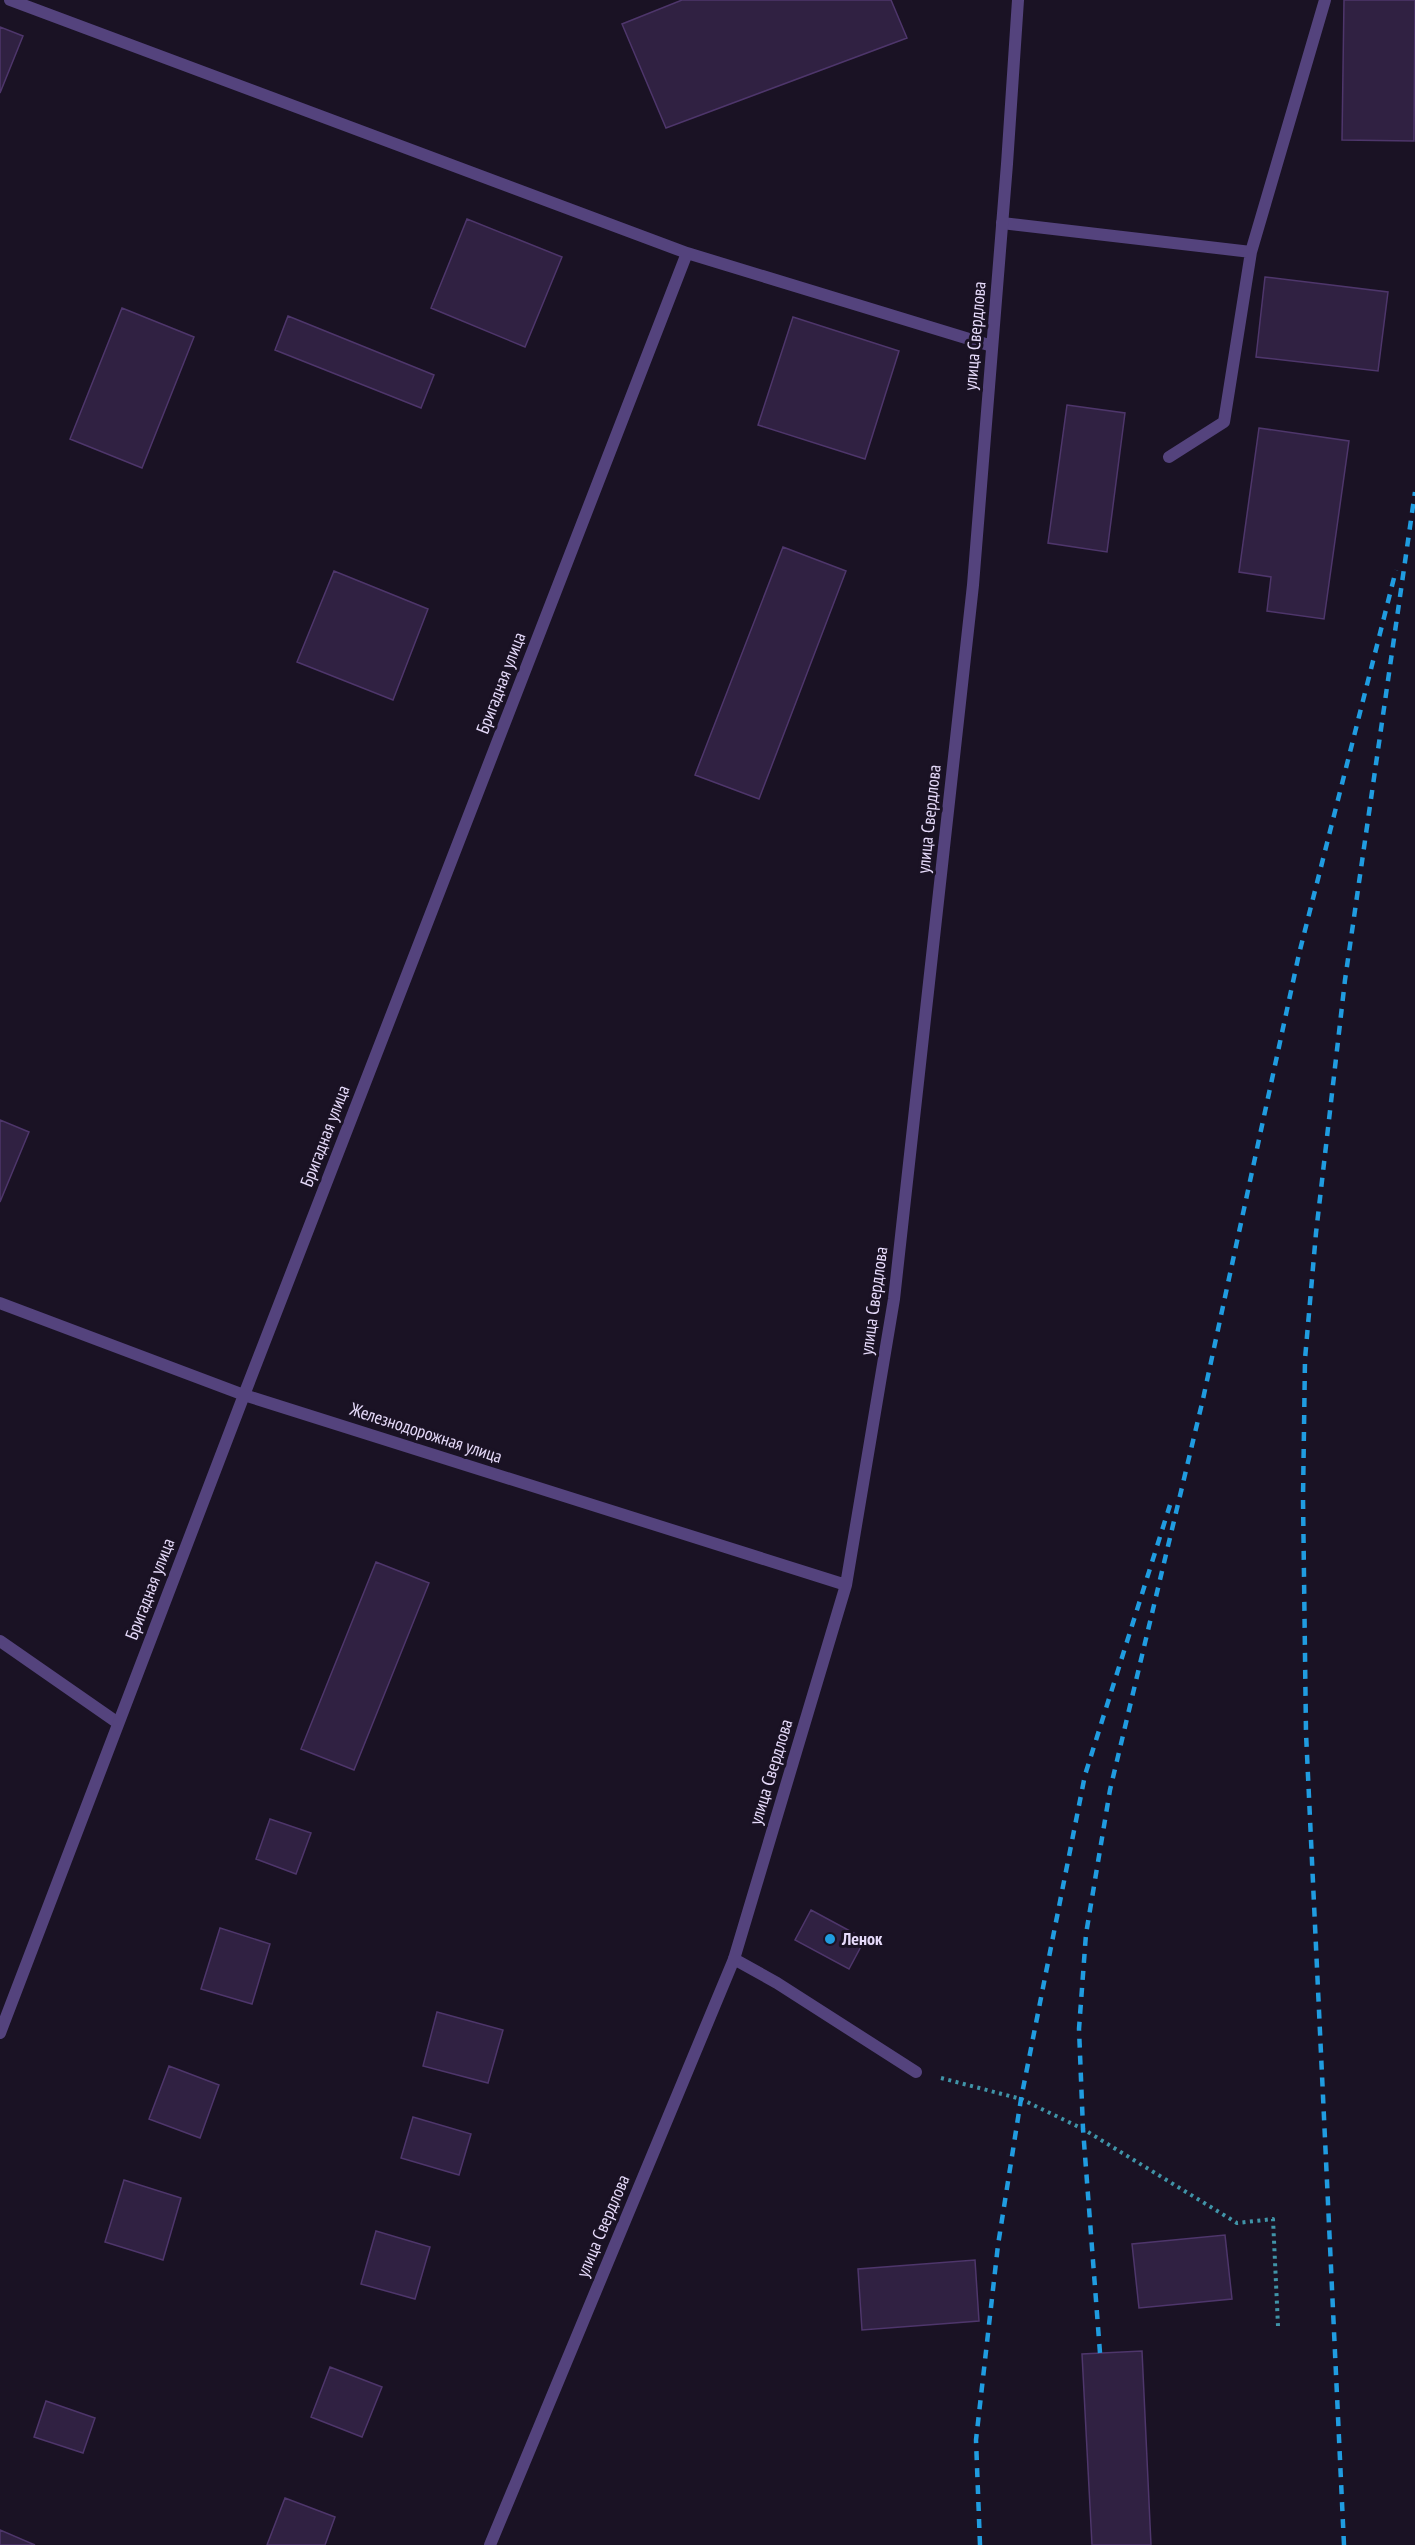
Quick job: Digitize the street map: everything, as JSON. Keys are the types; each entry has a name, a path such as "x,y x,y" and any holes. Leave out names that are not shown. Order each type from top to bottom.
{"street":[{"path":"10,0 687,253 992,346"},
{"name":"улица Свердлова","path":"490,2545 734,1959 846,1585 894,1299 972,597 1018,0"},
{"path":"1169,457 1224,422 1251,252 1325,0"},
{"path":"1002,222 1251,252"},
{"name":"Бригадная улица","path":"0,2033 244,1395 687,253"},
{"name":"Железнодорожная улица","path":"0,1303 244,1395 846,1585"},
{"path":"0,1641 118,1723"},
{"path":"734,1959 777,1983 916,2072"}],"path":[{"path":"916,2072 1021,2099 1083,2129 1135,2163 1221,2211 1237,2223 1273,2219 1278,2326"}],"building":[{"path":"682,0 891,0 907,38 666,128 622,24"},
{"path":"1344,0 1415,0 1414,141 1342,140"},
{"path":"0,27 23,36 0,93"},
{"path":"467,219 562,257 525,347 431,308"},
{"path":"1265,277 1388,292 1378,371 1256,357"},
{"path":"122,308 194,337 142,468 70,439"},
{"path":"288,316 434,375 421,408 275,350"},
{"path":"793,317 899,351 865,459 758,425"},
{"path":"1067,405 1125,413 1107,552 1048,543"},
{"path":"1259,428 1349,441 1324,619 1267,611 1271,577 1239,572"},
{"path":"783,547 846,571 759,799 695,775"},
{"path":"334,571 428,609 393,700 297,662"},
{"path":"0,1120 29,1132 0,1202"},
{"path":"376,1562 429,1583 354,1770 301,1749"},
{"path":"270,1819 311,1833 296,1874 256,1859"},
{"name":"Ленок","path":"811,1910 865,1939 849,1969 795,1940"},
{"path":"220,1928 270,1944 252,2004 201,1989"},
{"path":"437,2012 503,2030 488,2083 423,2066"},
{"path":"169,2066 219,2085 200,2138 149,2119"},
{"path":"413,2117 471,2134 459,2175 401,2158"},
{"path":"124,2180 181,2198 163,2260 105,2242"},
{"path":"376,2231 430,2247 415,2299 361,2284"},
{"path":"1225,2235 1232,2299 1139,2308 1132,2244"},
{"path":"975,2260 979,2321 862,2330 858,2269"},
{"path":"1142,2351 1151,2545 1092,2545 1082,2354"},
{"path":"330,2367 382,2387 362,2437 311,2417"},
{"path":"46,2401 95,2418 83,2453 34,2437"},
{"path":"285,2498 335,2517 325,2545 267,2545"},
{"path":"0,2530 35,2545 0,2545"}],"railway":[{"path":"1344,2545 1306,1733 1303,1498 1305,1359 1316,1233 1345,980 1415,492"},
{"path":"1100,2353 1083,2129 1079,2029 1086,1934 1110,1790 1203,1399 1299,954 1396,570"},
{"path":"980,2545 976,2440 998,2245 1021,2099 1085,1775 1170,1505"}],"place":[{"name":"Ленок","path":"830,1939"}]}
